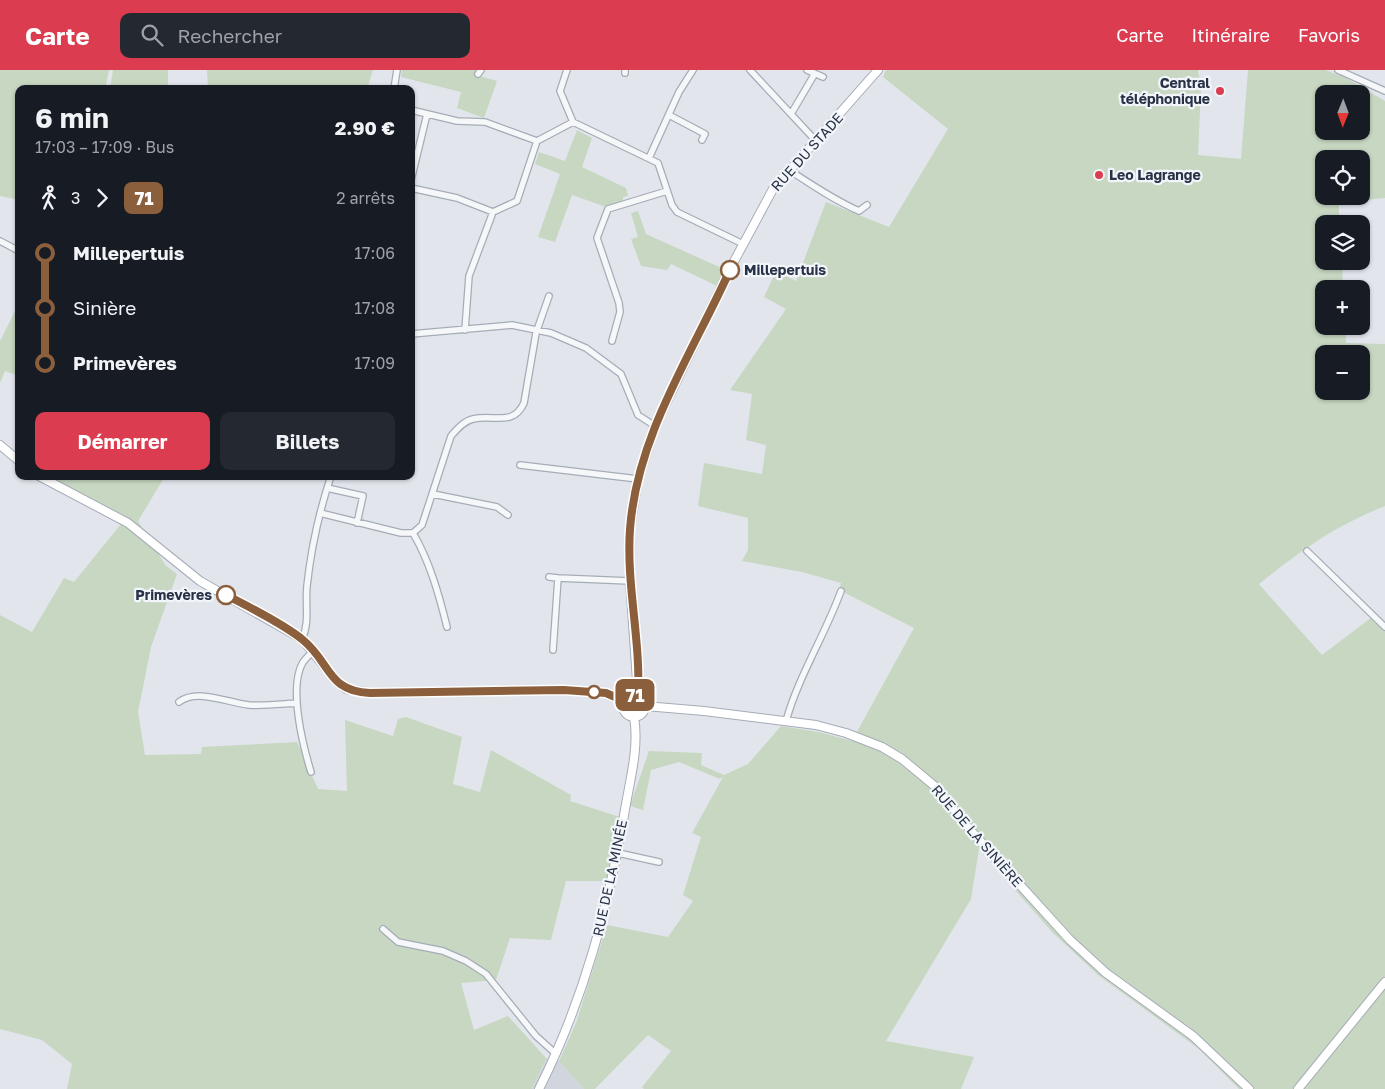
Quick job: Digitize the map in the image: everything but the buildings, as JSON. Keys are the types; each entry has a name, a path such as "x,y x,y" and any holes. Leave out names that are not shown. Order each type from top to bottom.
{"street":[{"path":"395,85 397,70"},
{"path":"567,70 560,91 573,122 658,163 672,205 677,212 742,244"},
{"path":"649,158 693,70"},
{"path":"750,70 816,141"},
{"path":"807,70 814,75 823,77"},
{"name":"RUE DU STADE","path":"638,696 630,581 630,528 638,479 655,426 742,244 769,194 878,70"},
{"path":"1338,70 1385,91"},
{"path":"791,114 814,75"},
{"path":"415,111 457,121 485,122 537,141"},
{"path":"415,164 427,114"},
{"path":"669,115 705,134 702,140"},
{"path":"465,330 469,276 493,212 517,201 537,141 573,122"},
{"path":"789,170 828,196 859,211 866,205"},
{"path":"415,189 457,198 493,212"},
{"path":"612,341 620,312 620,303 597,238 608,208 667,191"},
{"path":"0,241 15,250"},
{"path":"320,513 401,533 413,533 422,524 451,436 462,425 472,419 509,418 520,411 524,403 537,328 549,296"},
{"path":"415,334 512,326 537,328 565,338 605,360 621,374 638,415 655,426"},
{"path":"0,445 15,458"},
{"path":"520,465 638,479"},
{"path":"47,480 112,514 146,536 176,564 200,581 302,639 341,685 357,692 564,690 606,693 624,701"},
{"path":"302,639 307,621 307,587 320,513 330,480"},
{"path":"327,488 364,496 358,523"},
{"path":"433,494 497,507 508,515"},
{"path":"413,533 420,546 439,596 447,627"},
{"path":"1307,551 1385,627"},
{"path":"549,578 630,581"},
{"path":"553,650 558,578"},
{"path":"786,721 798,686 830,622 841,591"},
{"path":"311,772 302,742 297,703 303,663 314,651"},
{"path":"631,695 638,696 643,700 645,706 641,715 634,717 625,712 624,701 631,695"},
{"path":"179,702 185,698 209,697 251,705 297,703"},
{"name":"RUE DE LA SINIÈRE","path":"645,706 666,706 786,721 846,733 882,747 907,762 937,788 971,831 1070,940 1106,973 1193,1036 1249,1089"},
{"name":"RUE DE LA MINÉE","path":"539,1089 556,1054 582,990 607,908 635,750 634,717"},
{"path":"618,853 659,862"},
{"path":"383,929 398,942 443,952 466,961 486,974 536,1036 556,1054"},
{"path":"1298,1089 1385,982"}],"shaded area":[{"path":"546,1058 559,1061 584,1089 532,1089"}],"green space":[{"path":"0,70 109,70 106,85 15,85 15,199 0,196"},
{"path":"113,70 168,70 168,85 111,85"},
{"path":"207,70 373,70 368,85 208,85"},
{"path":"402,70 478,70 476,75 497,81 484,118 457,108 461,92 401,77"},
{"path":"886,70 1198,70 1201,88 1198,155 1241,159 1248,70 1325,70 1344,77 1358,85 1315,85 1315,140 1370,140 1370,92 1385,101 1385,198 1370,200 1370,150 1315,150 1315,205 1339,205 1339,215 1315,215 1315,270 1342,270 1343,280 1315,280 1315,335 1346,335 1346,343 1385,344 1385,506 1350,522 1319,540 1259,584 1322,655 1372,617 1385,630 1385,1089 1239,1089 1199,1049 1098,975 1053,933 979,849 971,899 886,1041 974,1057 961,1089 644,1089 642,1087 671,1051 648,1035 595,1089 584,1089 559,1061 576,1023 607,925 668,937 693,901 683,895 701,837 692,833 723,777 720,779 679,762 651,770 643,810 630,806 649,751 702,753 701,765 724,775 748,764 781,726 819,732 852,741 914,628 839,590 841,583 802,572 742,561 748,550 748,518 698,506 704,463 762,474 766,445 746,440 752,394 730,390 786,309 764,297 776,271 796,281 826,202 889,227 948,129 883,77"},
{"path":"577,130 592,138 582,167 626,188 628,196 623,197 623,202 606,207 572,195 555,242 538,237 560,174 535,164 539,152 565,161"},
{"path":"638,211 646,234 726,270 717,286 671,264 667,270 641,266 631,239 638,237 631,213"},
{"path":"15,311 15,375 5,371 0,383 0,341"},
{"path":"55,480 163,480 138,521 166,566 177,574 151,647 138,712 145,755 201,754 202,747 297,742 318,789 347,791 345,720 393,736 398,719 406,717 462,737 453,784 480,792 491,750 571,795 570,801 620,817 609,881 566,881 551,940 510,938 496,980 461,983 474,1030 508,1016 546,1058 532,1089 67,1089 72,1064 42,1040 0,1029 0,615 32,632 64,578 74,582 121,524 88,507"}],"bus line":[{"name":"71","path":"226,595 302,639 314,651 334,679 351,691 370,693 564,690 606,693 624,701 628,696 638,696 629,548 633,505 638,479 645,453 658,420 730,270"}],"place":[{"name":"Central téléphonique","path":"1220,91"},
{"name":"Leo Lagrange","path":"1099,175"},
{"name":"Millepertuis","path":"730,270"},
{"name":"Primevères","path":"226,595"}]}
